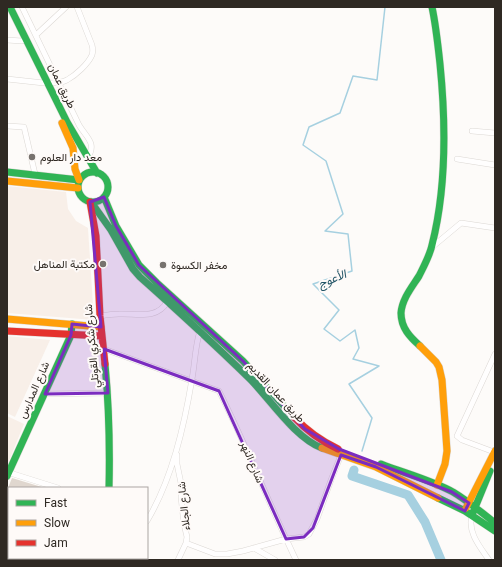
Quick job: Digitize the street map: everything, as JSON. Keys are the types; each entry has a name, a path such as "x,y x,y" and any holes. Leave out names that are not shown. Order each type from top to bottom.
{"main road":[{"name":"طريق عمان","path":"10,7 46,83 71,142 75,169 80,180"},
{"path":"432,7 440,67 444,128 442,183 438,216 431,248 421,272 402,304 401,314 404,329 408,336 430,355 440,369 448,450 444,468 437,485"},
{"name":"طريق عمان","path":"7,11 72,131 98,173"},
{"path":"7,172 80,180"},
{"path":"87,173 98,173 102,175 108,188 104,197 96,202 90,202 81,197 78,188 80,180 87,173"},
{"path":"7,181 78,188"},
{"name":"طريق عمان القديم","path":"104,197 116,226 139,265 162,288 243,361 305,429 327,444 452,492 495,523"},
{"name":"طريق عمان القديم","path":"90,202 111,230 133,269 140,277 252,380 299,433 317,446 376,467 465,511 495,531"},
{"name":"شارع شكري القوتلي","path":"90,202 96,236 100,316 108,393 110,438 109,487"},
{"path":"7,319 101,326"},
{"name":"شارع المدارس","path":"7,473 45,394 71,335 72,324"},
{"path":"7,331 102,336"},
{"path":"465,511 495,454"},
{"path":"472,515 476,508 478,498 495,454"}],"street":[{"path":"22,7 81,128 91,142 92,151 88,157"},
{"path":"36,35 66,7"},
{"path":"7,80 46,83 66,81 72,77 92,55 93,50 77,7"},
{"path":"7,40 22,41"},
{"path":"7,126 24,127 35,174"},
{"path":"72,131 81,128"},
{"path":"472,130 495,133"},
{"path":"457,159 495,165"},
{"path":"431,248 461,223 495,228"},
{"path":"100,316 119,314 151,315 164,307 167,302"},
{"path":"148,519 157,505 177,450 192,380 200,331"},
{"name":"شارع النهر","path":"104,349 219,391 240,434 296,560"},
{"path":"495,354 457,436 462,440 495,454"},
{"path":"45,394 108,393"},
{"name":"شارع الجلاء","path":"177,450 177,464 182,488 181,497 187,537 186,543 178,560"},
{"path":"186,543 215,554 227,554 286,539 304,537 309,534 313,528 341,455"},
{"path":"7,473 55,487"},
{"path":"472,515 470,522 473,533 489,560"},
{"path":"254,548 275,560"}],"highlighted area":[{"path":"104,197 116,226 139,265 243,361 305,429 339,449 452,492 469,503 465,511 376,467 341,455 313,528 304,537 286,539 219,391 104,349 108,393 45,394 71,335 72,324 101,327 90,202"}],"shaded area":[{"path":"7,186 66,192 68,209 76,221 88,228 94,320 7,313"},
{"path":"7,336 50,340 15,417 7,413"},
{"path":"7,416 24,424 8,463 7,462"}],"building":[{"path":"12,478 42,487 8,487"}],"waterway":[{"name":"الأعوج","path":"362,451 372,418 349,384 379,366 353,359 359,348 355,330 340,341 324,329 339,310 313,284 352,271 348,234 325,231 343,214 326,161 303,145 309,127 340,113 353,76 377,80 385,7"},
{"path":"354,470 352,476 408,495 425,522 441,560"}],"traffic: fast":[{"path":"10,7 67,122 97,173"},
{"path":"420,346 404,328 401,313 405,298 419,276 430,253 437,223 443,178 444,132 442,87 436,28 432,7"},
{"path":"7,172 79,180"},
{"path":"93,172 104,176 108,187 104,198 93,202 82,198 78,187 82,176 93,172"},
{"path":"104,197 116,226 139,265 243,361 294,417"},
{"path":"91,202 111,230 133,269 140,277 250,379 283,417 302,436 322,448"},
{"path":"7,476 71,335 72,324"},
{"path":"105,364 109,426 109,487"},
{"path":"381,464 427,480 453,492 495,523"},
{"path":"472,515 490,471"},
{"path":"438,498 465,511 495,531"}],"traffic: slow":[{"path":"62,123 73,148 75,169 79,180"},
{"path":"7,181 78,188"},
{"path":"7,319 101,327"},
{"path":"420,346 436,362 439,367 442,380 447,451 445,464 437,485"},
{"path":"322,448 376,467 438,498"},
{"path":"466,508 495,451"}],"traffic: jam":[{"path":"90,202 96,236 100,316 105,364"},
{"path":"7,331 102,336"},
{"path":"294,417 314,435 338,449"}],"place":[{"name":"معد دار العلوم","path":"32,157"},
{"name":"مكتبة المناهل","path":"103,264"},
{"name":"مخفر الكسوة","path":"163,265"}]}
